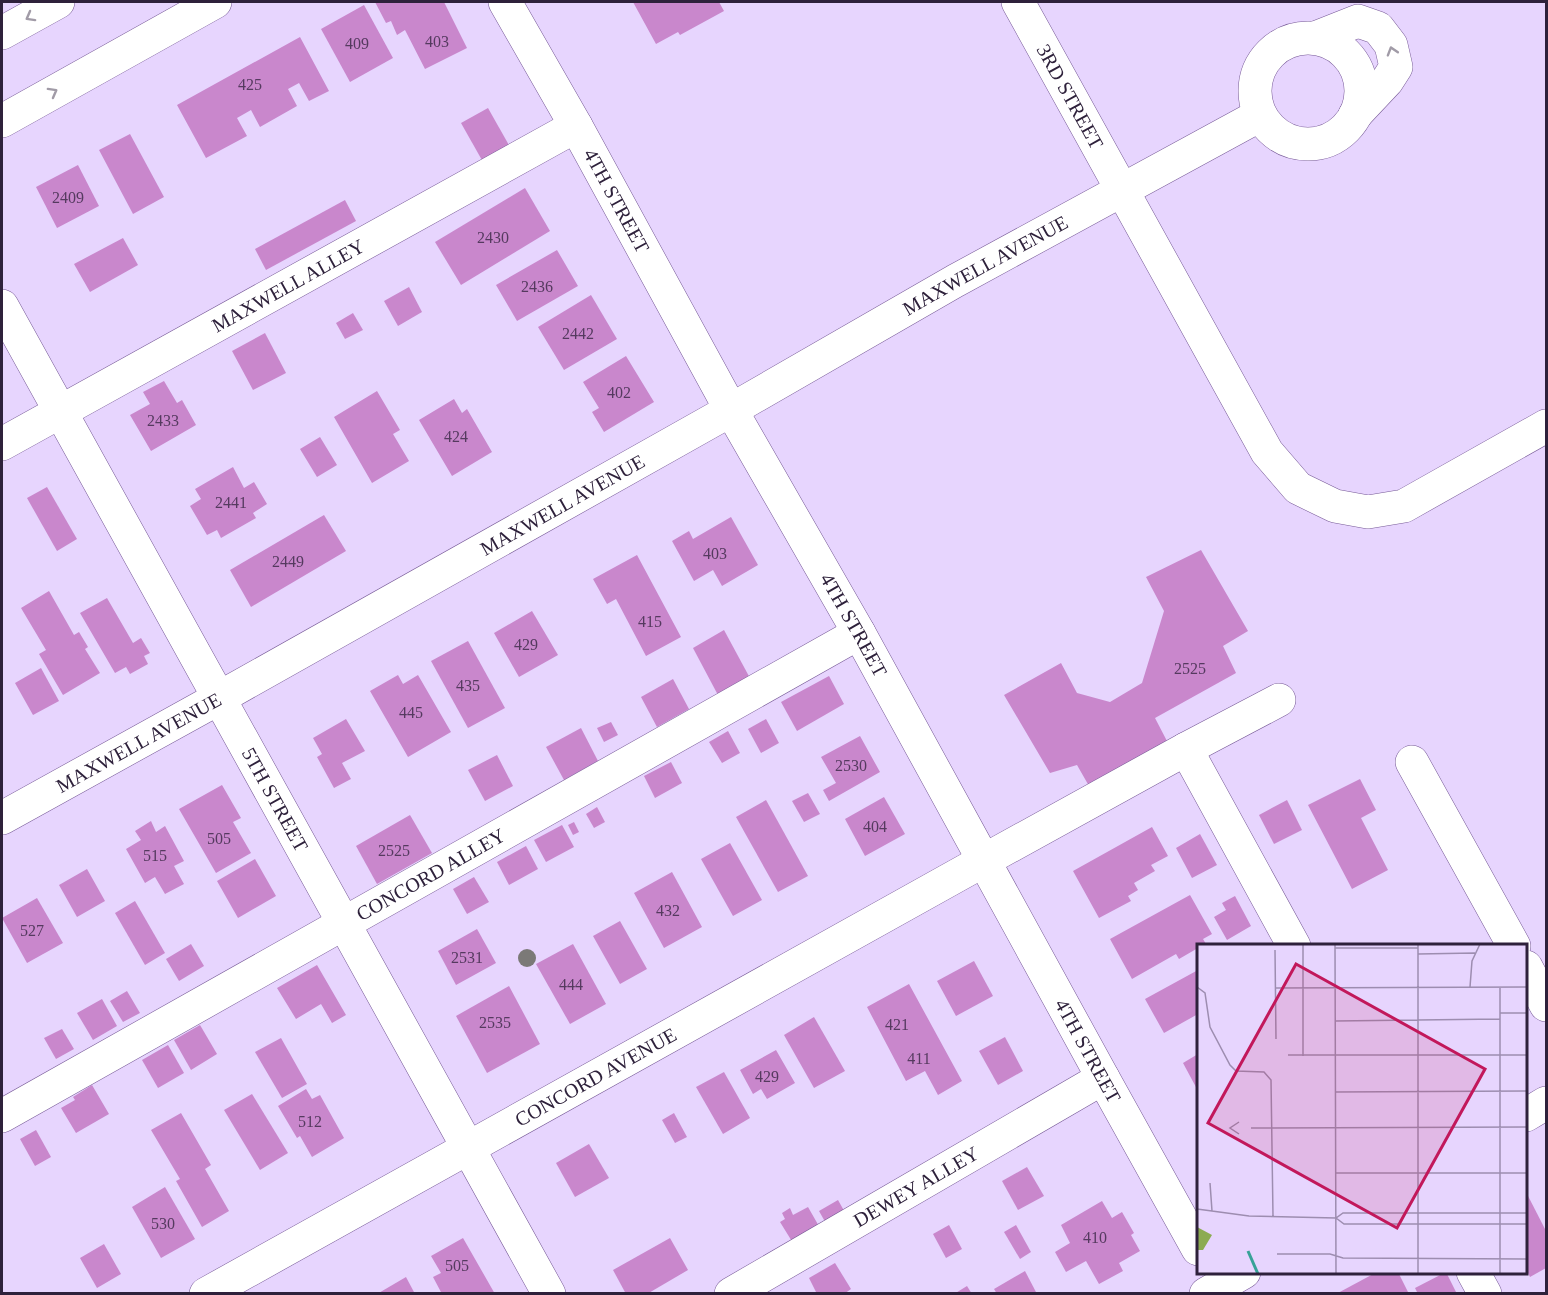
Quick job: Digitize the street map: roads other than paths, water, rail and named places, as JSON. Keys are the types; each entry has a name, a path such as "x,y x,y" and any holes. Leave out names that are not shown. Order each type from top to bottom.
{"street":[{"path":"2,33 58,2"},
{"path":"2,121 215,2"},
{"name":"4TH STREET","path":"505,2 576,126 731,410 859,633 1197,1247"},
{"name":"3RD STREET","path":"1018,2 1267,452 1298,488 1335,506 1368,512 1404,506 1546,426"},
{"path":"1315,38 1335,44 1348,55 1357,70 1361,86 1360,105 1352,121 1339,134 1322,142 1304,144 1286,140 1271,130 1260,115 1255,99 1255,81 1261,66 1271,52 1286,42 1315,38"},
{"name":"MAXWELL AVENUE","path":"2,818 731,410 955,281 1260,115"},
{"name":"MAXWELL ALLEY","path":"2,444 576,126"},
{"name":"5TH STREET","path":"2,306 549,1293"},
{"name":"CONCORD ALLEY","path":"2,1116 859,633"},
{"name":"CONCORD AVENUE","path":"206,1293 983,861 1279,700"},
{"path":"1186,749 1293,944"},
{"path":"1412,762 1513,944"},
{"path":"1527,969 1546,1005"},
{"name":"DEWEY ALLEY","path":"731,1293 1102,1078"},
{"path":"1527,1113 1546,1103"},
{"path":"1474,1274 1485,1293"}]}
